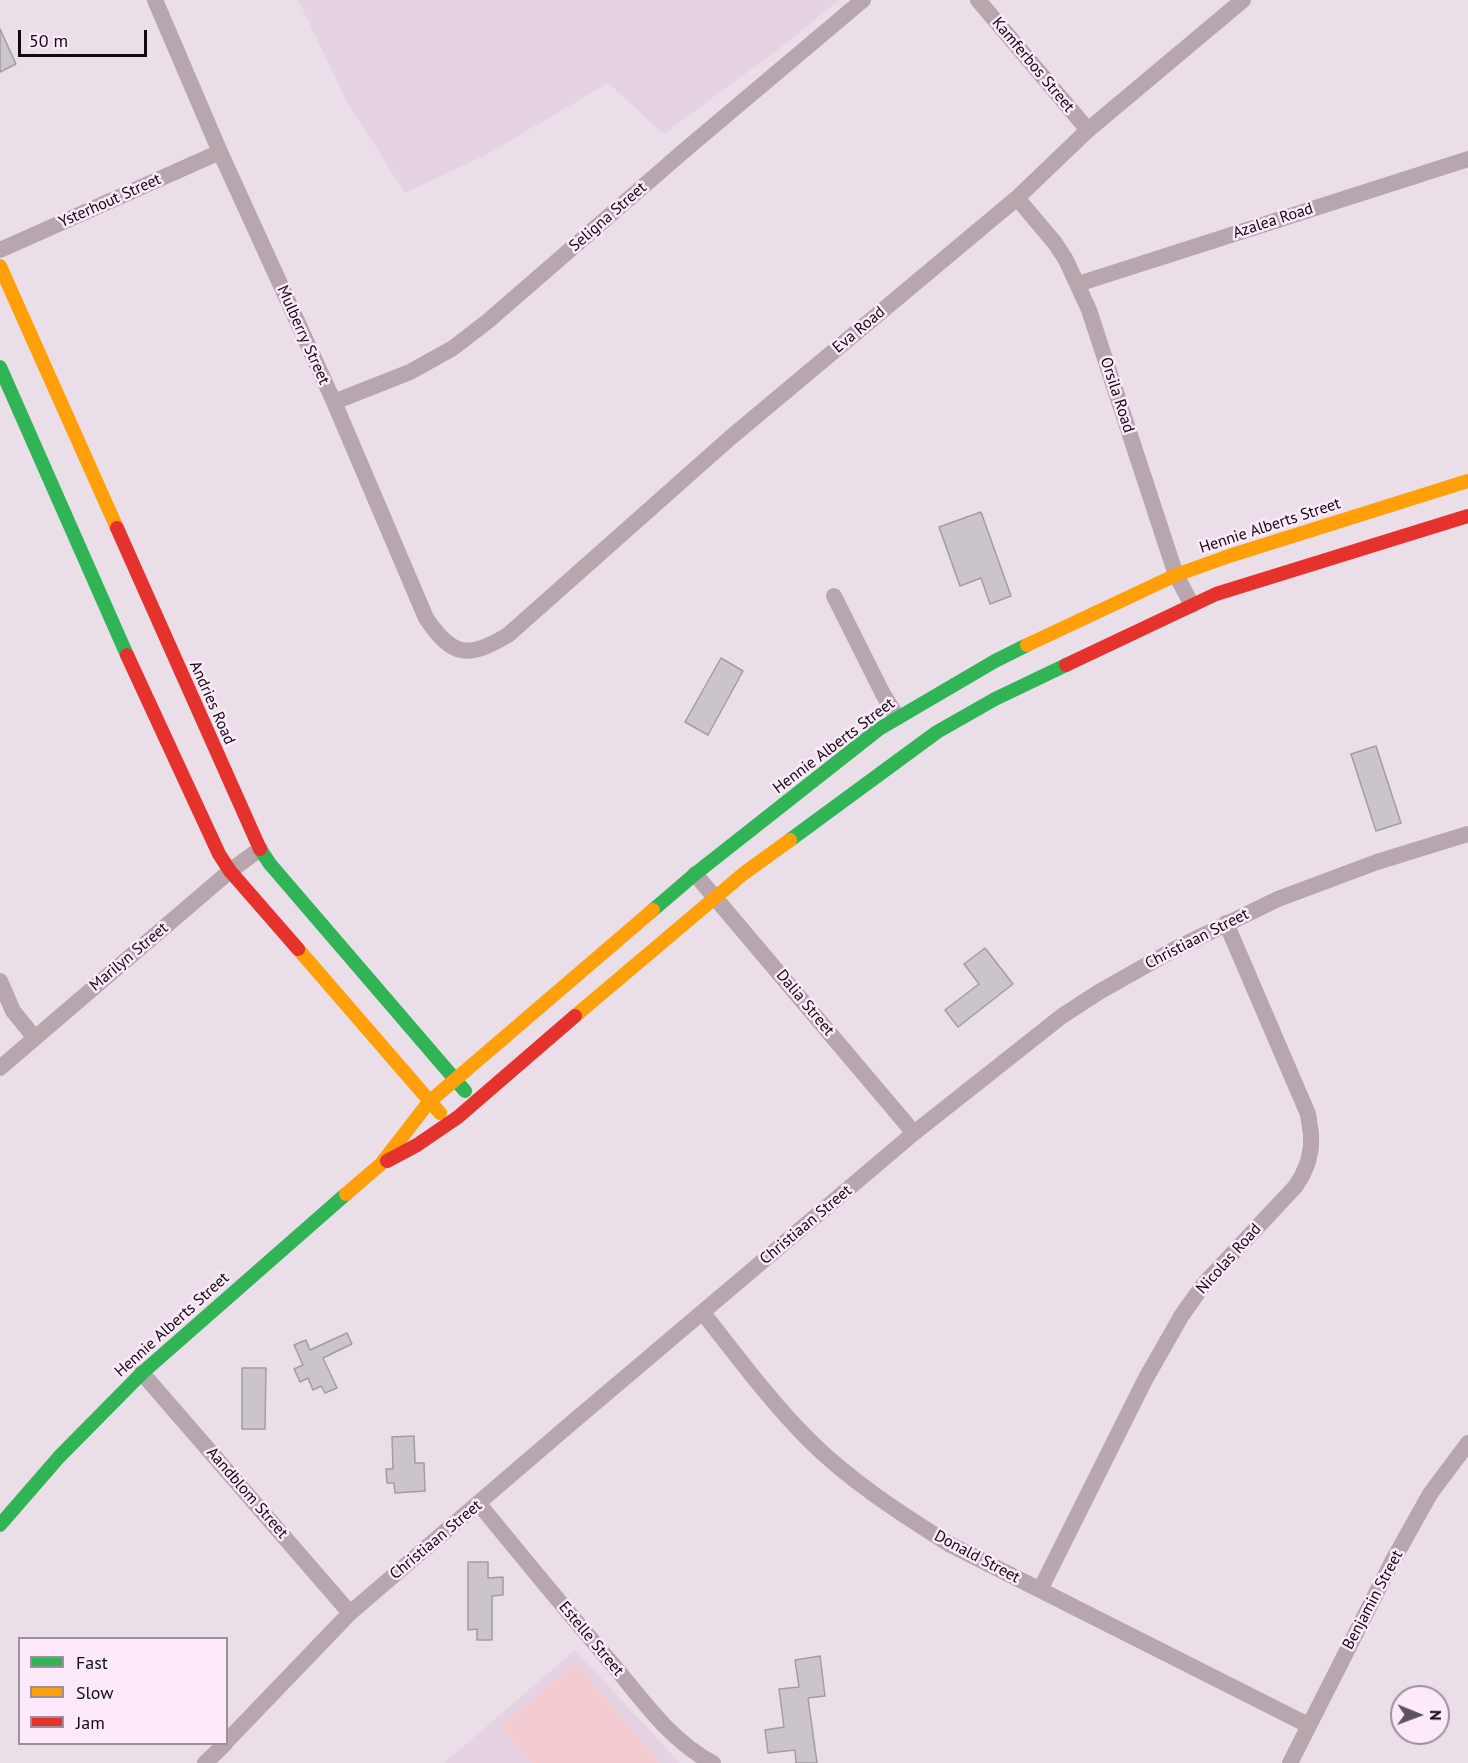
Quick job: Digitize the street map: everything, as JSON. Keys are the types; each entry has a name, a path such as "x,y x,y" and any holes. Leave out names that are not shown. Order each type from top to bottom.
{"street":[{"name":"Mulberry Street","path":"155,0 220,152 334,402 426,618 440,637 455,650 471,651"},
{"name":"Seligna Street","path":"334,402 411,372 453,348 488,321 863,0"},
{"name":"Kamferbos Street","path":"978,0 1088,130"},
{"name":"Eva Road","path":"471,651 488,647 508,635 730,438 1017,198 1088,130 1243,0"},
{"name":"Ysterhout Street","path":"0,250 220,152"},
{"name":"Azalea Road","path":"1078,284 1468,159"},
{"name":"Orsila Road","path":"1017,198 1055,243 1078,284 1093,321 1176,575 1192,605"},
{"name":"Andries Road","path":"0,266 260,849 270,864 476,1103"},
{"path":"0,367 133,668 219,854 231,871 429,1102 451,1123"},
{"name":"Hennie Alberts Street","path":"0,1525 66,1449 142,1373 381,1164 429,1102 454,1079 694,874 879,729 1030,643 1176,575 1229,556 1468,481"},
{"name":"Hennie Alberts Street","path":"381,1164 404,1153 451,1123 743,874 937,732 995,699 1216,594 1468,516"},
{"path":"834,596 897,717"},
{"name":"Christiaan Street","path":"228,1741 350,1613 914,1133 1062,1016 1132,972 1226,923 1305,888 1377,862 1468,834"},
{"name":"Marilyn Street","path":"0,1068 231,871 260,849"},
{"name":"Dalia Street","path":"694,874 914,1133"},
{"name":"Nicolas Road","path":"1040,1590 1146,1378 1182,1315 1204,1284 1295,1188 1308,1162 1311,1134 1308,1114 1226,923"},
{"path":"0,981 13,1011 35,1038"},
{"name":"Donald Street","path":"703,1313 770,1398 809,1440 844,1472 906,1516 949,1544 1308,1725"},
{"name":"Aandblom Street","path":"142,1373 350,1613"},
{"name":"Benjamin Street","path":"1290,1763 1392,1562 1430,1494 1468,1443"},
{"name":"Estelle Street","path":"479,1504 672,1734 701,1757 713,1763"},
{"name":"Christiaan Street","path":"205,1763 224,1745"}],"shaded area":[{"path":"298,0 839,0 788,42 664,134 608,83 486,155 405,193 347,102"},
{"path":"575,1650 680,1763 444,1763"},
{"path":"575,1663 659,1761 657,1763 531,1763 500,1727"}],"building":[{"path":"0,29 16,64 0,72"},
{"path":"981,512 1011,596 990,604 981,578 960,586 939,527"},
{"path":"721,658 743,671 708,735 685,722"},
{"path":"1376,746 1401,823 1376,831 1351,754"},
{"path":"985,948 1013,984 958,1027 945,1010 979,984 964,964"},
{"path":"347,1333 352,1344 323,1358 337,1388 325,1393 321,1386 313,1390 308,1378 300,1382 294,1369 303,1365 294,1345 306,1340 310,1350"},
{"path":"242,1368 266,1368 265,1429 242,1429"},
{"path":"414,1436 415,1463 424,1463 425,1491 395,1493 394,1483 387,1483 386,1469 393,1469 392,1437"},
{"path":"468,1562 488,1562 488,1578 503,1577 503,1595 492,1596 492,1640 477,1640 477,1629 468,1630"},
{"path":"820,1656 825,1696 808,1698 817,1763 796,1763 795,1750 768,1753 765,1730 784,1727 779,1689 799,1687 795,1660"}],"traffic: fast":[{"path":"0,367 127,655"},
{"path":"653,910 695,874 879,729 995,661 1027,645"},
{"path":"790,840 937,732 995,699 1066,665"},
{"path":"260,849 270,864 465,1091"},
{"path":"0,1525 59,1457 142,1373 346,1194"}],"traffic: slow":[{"path":"0,266 117,528"},
{"path":"1027,645 1176,575 1229,556 1468,481"},
{"path":"575,1016 743,874 790,840"},
{"path":"346,1194 381,1164 429,1102 653,910"},
{"path":"298,949 440,1113"}],"traffic: jam":[{"path":"1066,665 1216,594 1468,516"},
{"path":"117,528 260,849"},
{"path":"127,655 219,854 230,871 298,949"},
{"path":"387,1161 417,1145 458,1117 575,1016"}]}
